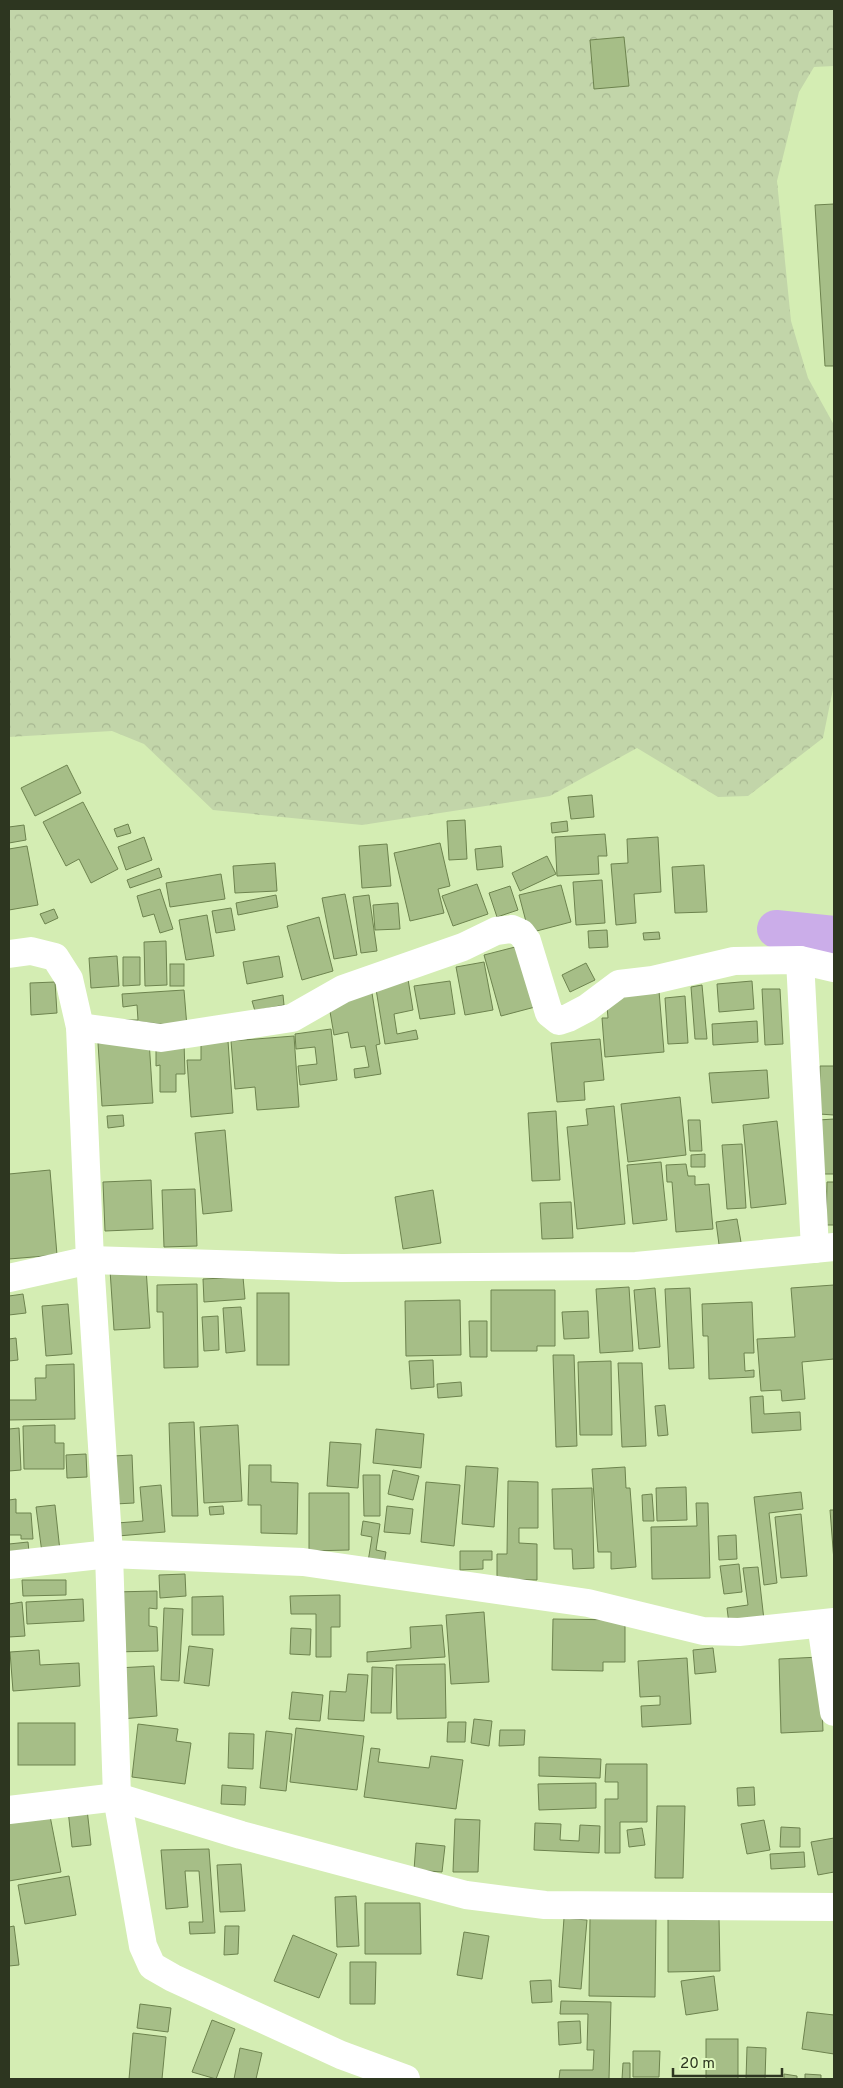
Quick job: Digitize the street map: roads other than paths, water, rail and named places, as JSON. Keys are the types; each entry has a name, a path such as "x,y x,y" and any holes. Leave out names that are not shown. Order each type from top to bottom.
{"street":[{"path":"80,1027 161,1038 292,1018 343,989 463,947 496,931 512,929 521,933 527,941 549,1013 559,1020 568,1018 587,1008 619,984 653,980 734,962 800,960 834,968"},
{"path":"9,954 31,951 55,957 70,979 80,1027 90,1260 109,1554 117,1798 143,1946 152,1966 173,1978 341,2055 406,2079"},
{"path":"9,1278 90,1260 341,1268 636,1266 825,1248 800,960"},
{"path":"9,1565 109,1554 303,1562 588,1603 703,1631 739,1632 827,1623 834,1712"},
{"path":"9,1810 117,1798 241,1835 466,1895 545,1905 834,1906"}],"waterway":[{"path":"776,929 834,935"}]}
